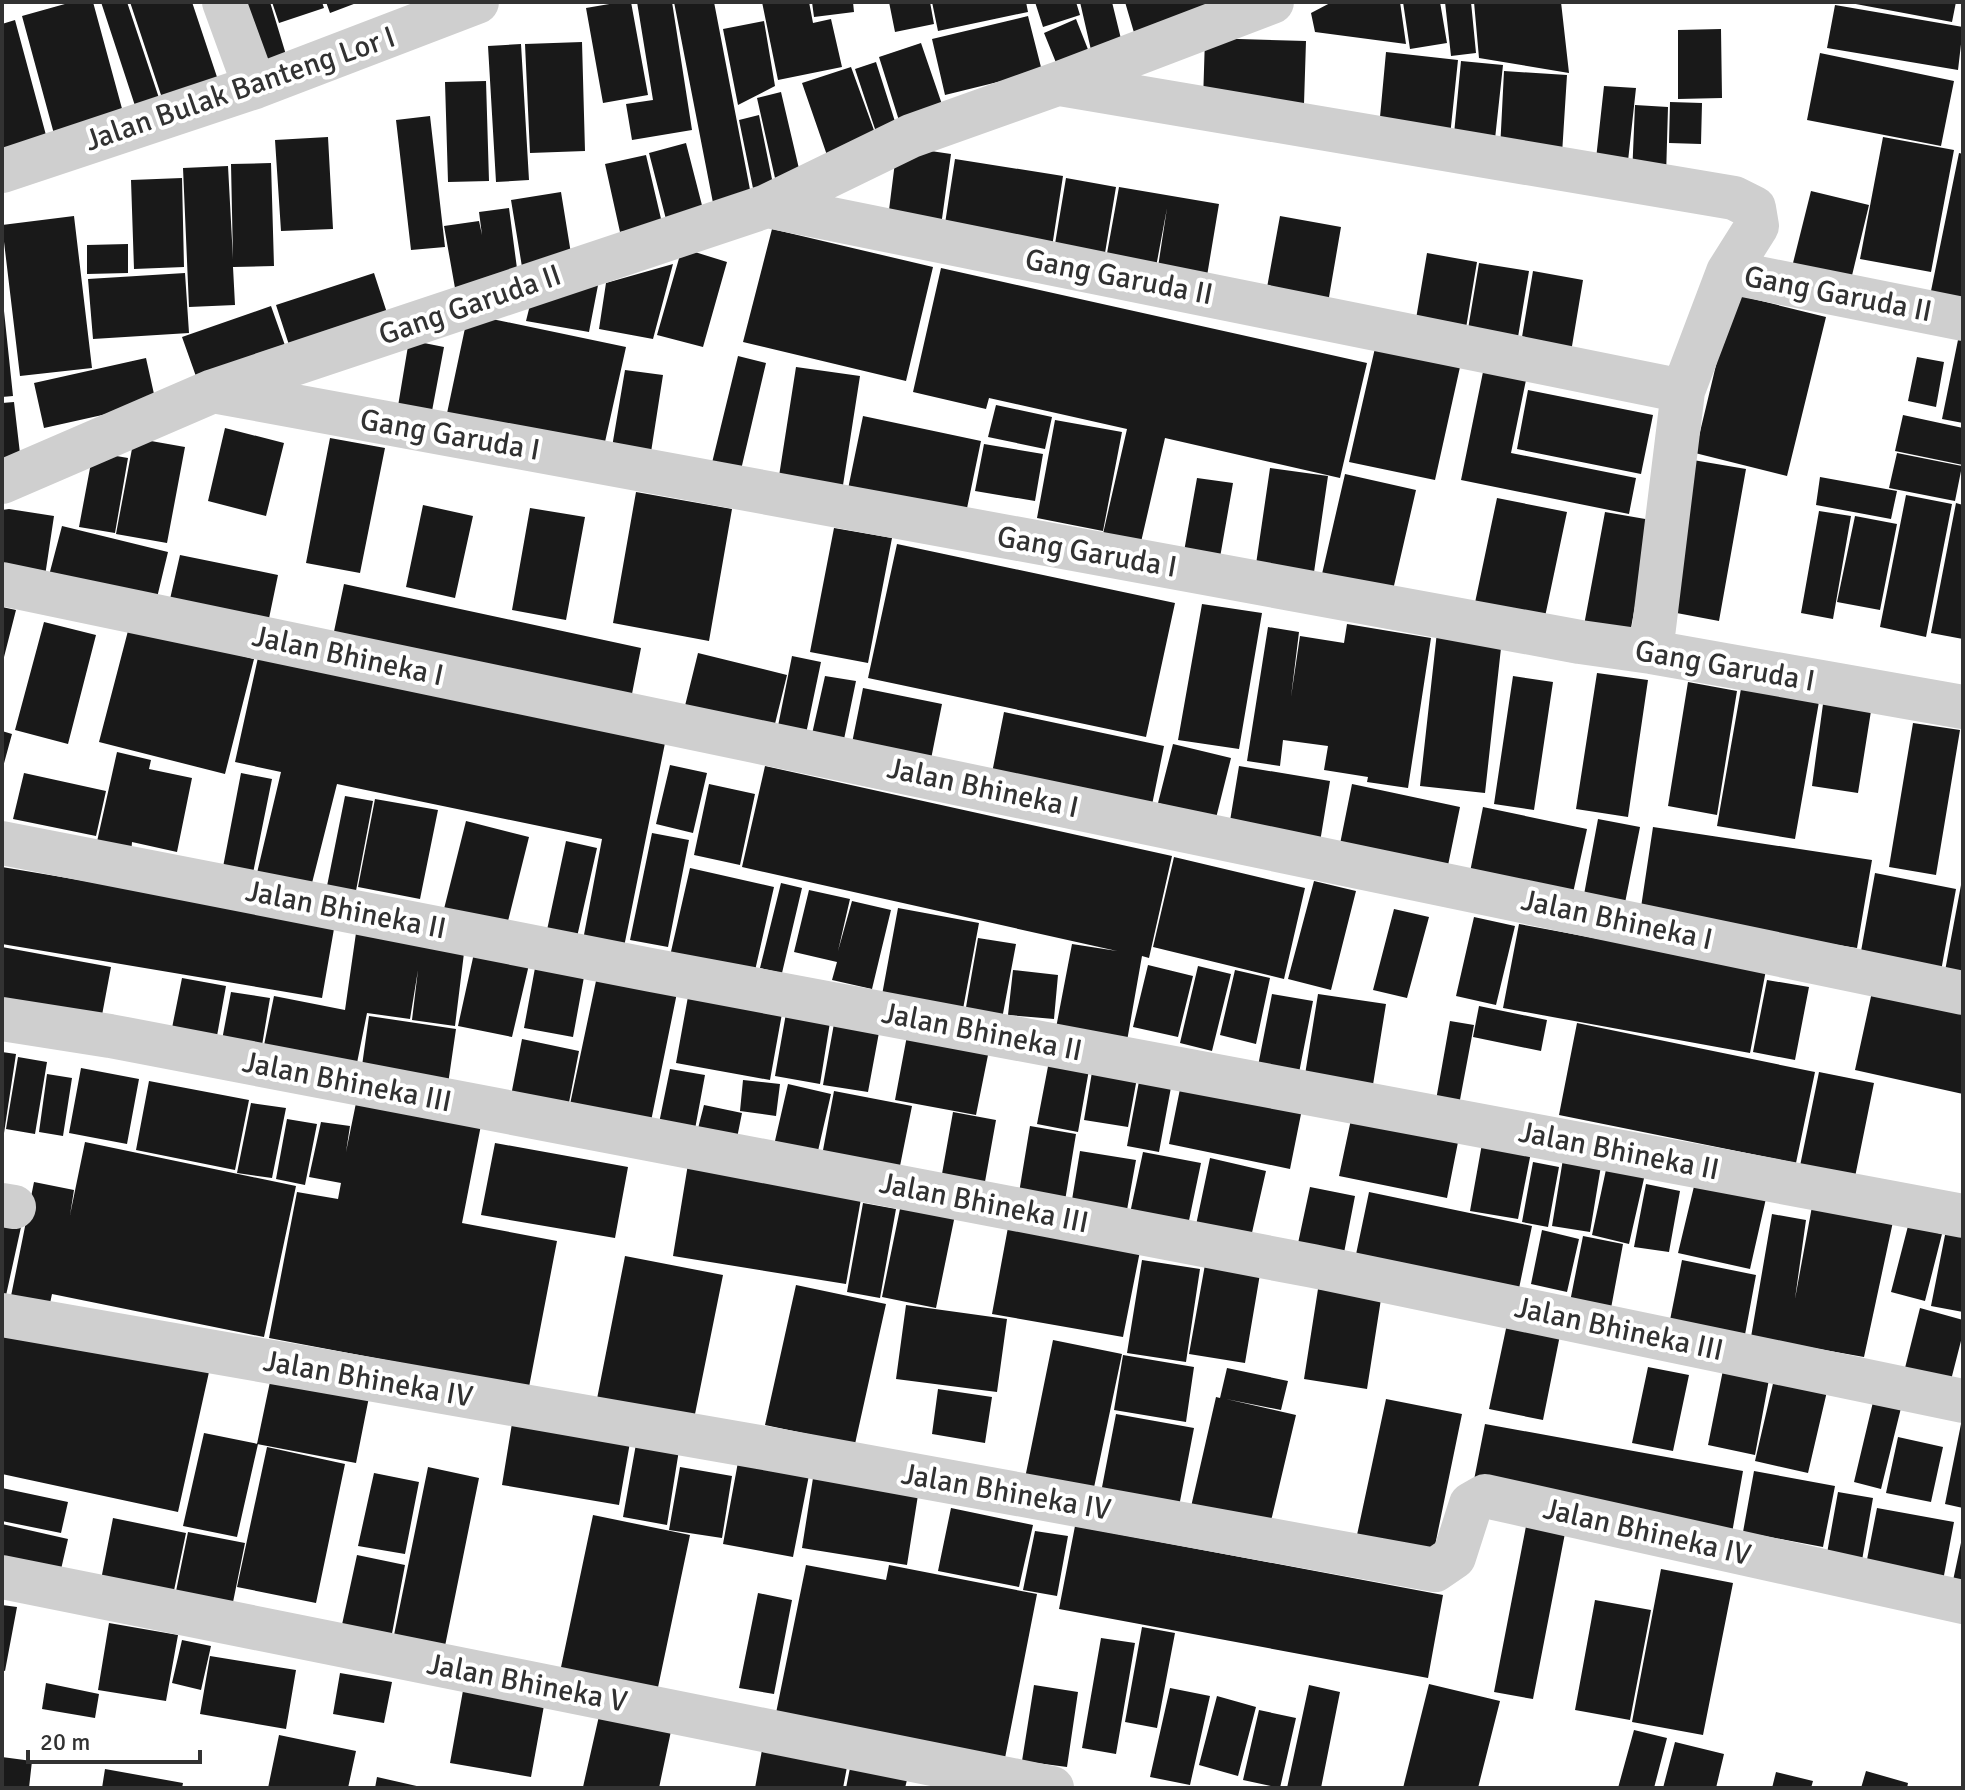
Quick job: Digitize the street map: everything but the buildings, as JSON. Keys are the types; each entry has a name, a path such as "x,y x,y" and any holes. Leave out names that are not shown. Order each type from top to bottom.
{"street":[{"path":"224,2 255,87"},
{"name":"Jalan Bulak Banteng Lor I","path":"2,171 255,87 477,2"},
{"path":"767,206 911,136 1272,2"},
{"path":"1057,84 1734,198 1754,208 1757,226 1728,272"},
{"name":"Gang Garuda II","path":"213,391 767,206 1683,391 1728,272 1963,319"},
{"path":"2,482 213,391"},
{"name":"Gang Garuda I","path":"213,391 1565,640 1651,652 1963,707"},
{"path":"1651,652 1683,391"},
{"name":"Jalan Bhineka I","path":"2,584 1963,993"},
{"name":"Jalan Bhineka II","path":"2,843 666,973 1963,1216"},
{"name":"Jalan Bhineka III","path":"2,1019 141,1042 1313,1266 1963,1401"},
{"name":"Jalan Bhineka IV","path":"2,1315 1435,1570 1454,1557 1471,1504 1485,1496 1963,1602"},
{"name":"Jalan Bhineka V","path":"2,1577 1052,1788"}]}
